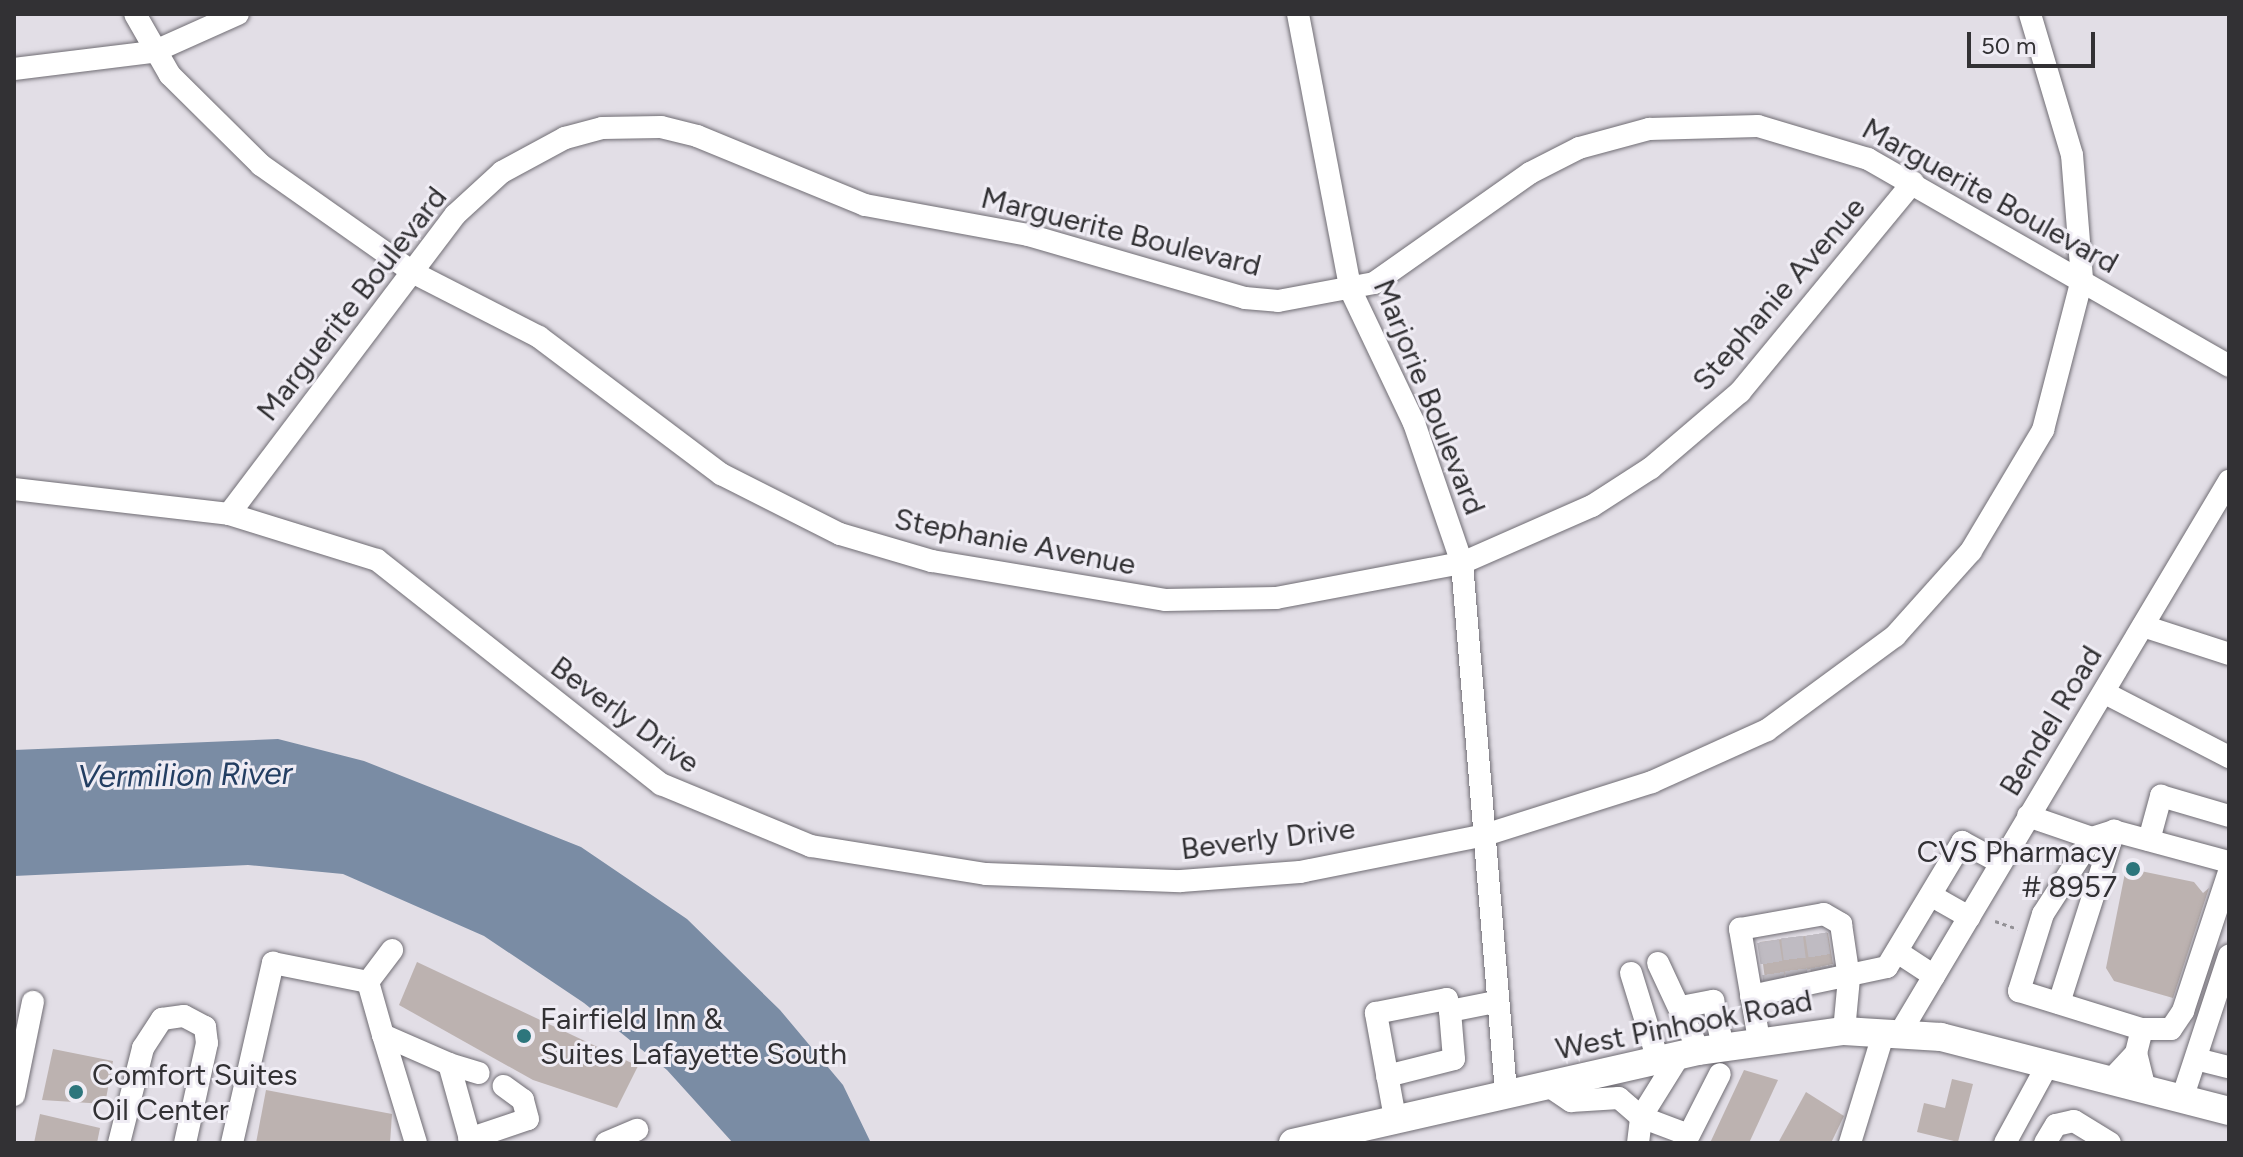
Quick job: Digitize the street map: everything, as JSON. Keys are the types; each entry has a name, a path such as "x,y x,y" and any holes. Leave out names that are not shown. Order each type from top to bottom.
{"main road":[{"name":"West Pinhook Road","path":"1293,1143 1339,1137 1395,1118 1506,1093 1696,1057 1759,1040 1844,1031 1892,1032 2048,1064 2229,1111"}],"street":[{"name":"Stephanie Avenue","path":"135,14 153,52 261,165 414,273 539,337 721,474 840,534 932,561 1093,593 1220,602 1462,563 1592,506 1701,429 1777,351 1913,182"},
{"path":"14,69 153,52 238,14"},
{"name":"Marjorie Boulevard","path":"1298,14 1351,291 1414,423 1462,563 1485,835 1495,1002 1506,1093"},
{"name":"Beverly Drive","path":"14,489 229,514 388,566 661,784 811,846 986,874 1181,881 1300,872 1485,835 1625,792 1767,730 1895,636 1971,551 2031,457 2055,397 2082,279 2072,155 2030,14"},
{"name":"Marguerite Boulevard","path":"229,514 241,490 414,273 455,215 502,172 565,138 632,126 697,136 865,205 1028,235 1245,298 1351,291 1404,266 1552,160 1631,132 1758,126 1868,159 1913,182 2229,366"},
{"name":"Bendel Road","path":"1850,1143 1892,1032 1934,976 2229,481"},
{"path":"2143,626 2229,654"},
{"path":"2105,693 2229,757"},
{"path":"2149,840 2161,796 2229,816"},
{"path":"2028,816 2092,838 2114,831 2229,862"},
{"path":"2059,1003 2114,831"},
{"path":"2092,838 2036,935 2019,991 2142,1029 2171,1029 2183,1011 2229,872"},
{"path":"1751,996 1775,986 1822,977 1849,978 1887,967 1899,953 1962,842 2001,863"},
{"path":"1932,896 1969,917"},
{"path":"1759,1040 1740,929 1767,932 1815,924 1841,924 1849,978 1844,1031"},
{"path":"368,982 392,950"},
{"path":"1899,953 1934,976"},
{"path":"2182,1099 2229,956"},
{"path":"232,1143 273,963 368,982"},
{"path":"1658,963 1681,1007 1696,1057"},
{"path":"1631,973 1696,1057"},
{"path":"368,982 416,1143"},
{"path":"1387,1076 1454,1059 1447,999 1376,1013 1387,1076 1395,1118"},
{"path":"1637,1134 1689,1135 1696,1057 1713,1001 1681,1007"},
{"path":"14,1095 33,1002"},
{"path":"1450,1011 1495,1002"},
{"path":"119,1143 143,1048 162,1019 184,1016 205,1027 207,1043 185,1143"},
{"path":"2142,1029 2136,1053 2145,1089"},
{"path":"383,1035 449,1064 479,1073"},
{"path":"2111,1080 2136,1053"},
{"path":"1637,1134 1696,1057"},
{"path":"2196,1059 2229,1067"},
{"path":"449,1064 470,1141 528,1119 523,1100 504,1086"},
{"path":"2005,1143 2048,1064"},
{"path":"1547,1085 1571,1101 1619,1098 1637,1134"},
{"path":"2045,1143 2056,1125 2074,1121 2110,1143"},
{"path":"606,1143 637,1130"}],"path":[{"path":"1995,921 2036,935"}],"water":[{"name":"Vermilion River","path":"278,739 364,761 581,847 687,919 780,1010 843,1085 871,1143 733,1143 667,1070 584,1003 484,936 343,874 248,865 14,876 14,750"}],"building":[{"path":"2126,868 2194,882 2203,893 2209,888 2173,998 2114,981 2106,968"},
{"path":"1828,933 1833,964 1765,979 1760,942"},
{"name":"Fairfield Inn & Suites Lafayette South","path":"417,962 638,1066 617,1108 533,1080 399,1005"},
{"path":"53,1049 113,1061 105,1104 42,1100"},
{"path":"1744,1070 1778,1080 1749,1143 1710,1143"},
{"path":"1952,1079 1973,1084 1958,1142 1917,1132 1924,1103 1945,1108"},
{"path":"266,1090 392,1114 390,1143 256,1143"},
{"path":"1806,1092 1844,1116 1831,1143 1778,1143"},
{"path":"40,1114 100,1128 97,1143 34,1143"}],"tunnel":[{"path":"1816,934 1822,971"},
{"path":"1792,937 1797,976"},
{"path":"1768,941 1774,980"}],"place":[{"name":"CVS Pharmacy # 8957","path":"2133,869"},
{"name":"Fairfield Inn & Suites Lafayette South","path":"524,1036"},
{"name":"Comfort Suites Oil Center","path":"76,1092"}]}
